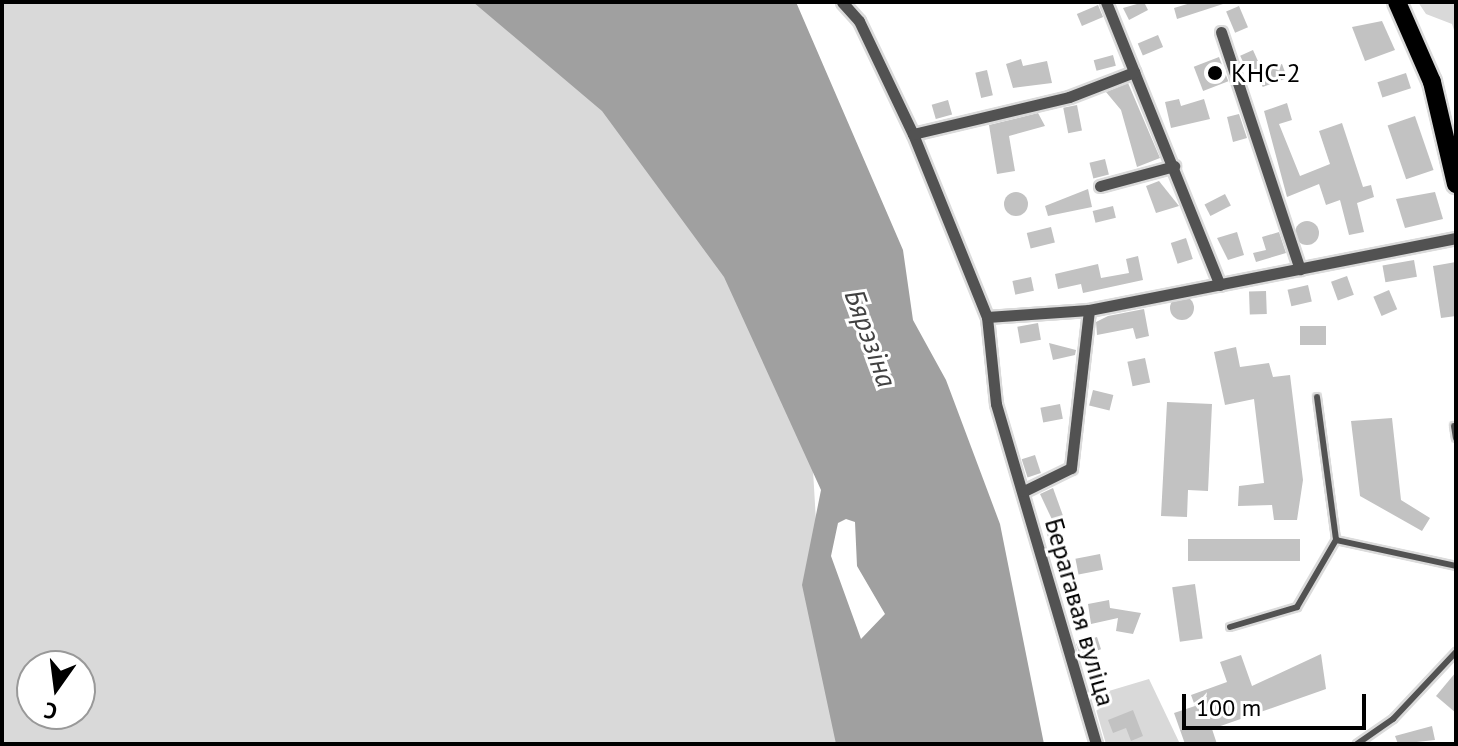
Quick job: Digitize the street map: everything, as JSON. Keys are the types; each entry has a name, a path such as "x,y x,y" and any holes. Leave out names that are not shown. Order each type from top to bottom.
{"main road":[{"path":"1397,2 1432,82 1456,184"}],"street":[{"name":"Берагавая вуліца","path":"842,2 859,21 913,134 987,317 996,404 1096,744"},
{"path":"1106,2 1220,285"},
{"path":"1221,32 1300,269"},
{"path":"913,134 1069,97 1134,72"},
{"path":"1100,186 1174,166"},
{"path":"987,317 1089,310 1456,238"},
{"name":"Берагавая вуліца","path":"1024,491 1071,468 1089,310"}],"lane":[{"path":"1230,627 1297,607 1336,540 1317,397"},
{"path":"1454,426 1456,438"},
{"path":"1336,540 1456,566"},
{"path":"1357,744 1393,719 1456,652"}],"shaded area":[{"path":"2,2 496,2 611,108 734,277 813,470 822,624 848,744 2,744"},
{"path":"1418,2 1456,2 1456,36 1452,24 1426,14"},
{"path":"1149,679 1180,744 1106,744 1092,696"}],"water":[{"name":"Бярэзіна","path":"473,2 796,2 903,250 913,320 946,380 1000,524 1044,744 836,744 802,585 821,490 724,277 602,111","holes":["846,519 855,522 857,566 885,614 861,639 831,556 838,523"]}],"building":[{"path":"1144,2 1148,10 1129,20 1123,8"},
{"path":"1194,2 1223,4 1177,19 1174,8"},
{"path":"1098,5 1103,17 1082,26 1077,14"},
{"path":"1239,6 1248,27 1235,33 1226,11"},
{"path":"1382,21 1395,50 1365,61 1352,27"},
{"path":"1158,35 1163,47 1143,56 1138,44"},
{"path":"1253,50 1262,70 1249,76 1240,56"},
{"path":"1113,55 1116,66 1097,71 1094,60"},
{"name":"КНС-2","path":"1219,57 1228,81 1203,91 1194,67"},
{"path":"1021,59 1023,66 1047,61 1052,83 1013,88 1006,64"},
{"path":"1282,64 1287,78 1263,87 1258,73"},
{"path":"987,70 993,95 981,98 975,73"},
{"path":"1406,73 1411,88 1382,97 1377,82"},
{"path":"1128,83 1160,158 1137,167 1121,110 1106,92"},
{"path":"1179,99 1181,106 1204,99 1210,119 1171,128 1165,102"},
{"path":"948,100 952,114 936,119 932,105"},
{"path":"1287,103 1292,120 1279,124 1300,176 1330,164 1319,131 1342,123 1363,187 1371,185 1374,197 1357,203 1364,232 1349,235 1340,200 1326,205 1319,184 1287,197 1264,111"},
{"path":"1077,105 1082,131 1068,133 1063,108"},
{"path":"1038,113 1045,126 1009,136 1015,171 997,174 989,125"},
{"path":"1239,114 1247,138 1233,142 1227,117"},
{"path":"1415,116 1434,170 1406,179 1388,125"},
{"path":"1105,159 1109,175 1093,178 1089,163"},
{"path":"1159,181 1179,206 1156,213 1146,186"},
{"path":"1088,189 1092,207 1048,216 1045,206"},
{"path":"1016,192 1025,195 1028,204 1025,213 1016,216 1007,213 1004,204 1007,195"},
{"path":"1435,192 1443,219 1405,228 1396,199"},
{"path":"1225,194 1231,206 1210,216 1205,204"},
{"path":"1113,206 1116,218 1096,223 1093,211"},
{"path":"1307,221 1315,225 1319,233 1315,241 1307,245 1299,241 1295,233 1299,225"},
{"path":"1051,227 1055,243 1031,249 1027,233"},
{"path":"1237,232 1244,255 1228,260 1217,238"},
{"path":"1279,232 1286,253 1256,262 1253,253 1266,250 1262,237"},
{"path":"1186,238 1193,259 1178,264 1171,243"},
{"path":"1138,256 1143,280 1083,293 1081,284 1058,289 1055,274 1098,264 1101,278 1129,273 1126,259"},
{"path":"1414,260 1417,277 1385,282 1382,266"},
{"path":"1456,262 1456,316 1441,318 1433,266"},
{"path":"1347,276 1354,295 1338,301 1331,282"},
{"path":"1031,277 1034,291 1015,295 1012,281"},
{"path":"1308,285 1312,302 1291,306 1288,290"},
{"path":"1389,290 1397,309 1382,316 1373,297"},
{"path":"1266,291 1267,314 1250,315 1249,292"},
{"path":"1182,296 1191,299 1194,308 1191,317 1182,320 1173,317 1170,308 1173,299"},
{"path":"1144,309 1149,336 1136,339 1133,328 1097,335 1096,322 1108,316"},
{"path":"1038,323 1041,340 1020,343 1017,327"},
{"path":"1300,326 1326,326 1326,345 1300,345"},
{"path":"1049,343 1076,350 1075,355 1053,360"},
{"path":"1236,347 1240,367 1269,363 1273,377 1290,375 1303,480 1297,520 1274,520 1272,505 1238,506 1239,486 1264,483 1254,399 1225,405 1214,352"},
{"path":"1145,358 1150,382 1133,386 1127,362"},
{"path":"1093,390 1113,395 1110,411 1089,406"},
{"path":"1167,402 1212,404 1208,491 1188,490 1187,517 1161,516"},
{"path":"1060,404 1063,419 1043,423 1040,408"},
{"path":"1392,418 1401,500 1430,518 1422,531 1360,496 1351,421"},
{"path":"1035,455 1041,473 1028,477 1022,459"},
{"path":"1053,488 1066,524 1056,528 1040,494"},
{"path":"1056,530 1063,548 1053,551 1047,534"},
{"path":"1188,539 1300,539 1300,561 1188,561"},
{"path":"1100,554 1103,570 1079,574 1075,559"},
{"path":"1195,584 1203,638 1180,642 1172,587"},
{"path":"1109,600 1110,608 1141,613 1133,634 1116,631 1118,618 1091,624 1088,604"},
{"path":"1097,637 1101,649 1080,656 1076,644"},
{"path":"1321,654 1326,689 1212,729 1217,744 1185,744 1174,713 1195,706 1191,695 1227,682 1220,662 1241,655 1252,686"},
{"path":"1456,672 1456,713 1436,696"},
{"path":"1133,710 1143,736 1131,741 1126,728 1113,733 1108,720"},
{"path":"1432,726 1435,740 1398,744 1395,736"}],"place":[{"name":"КНС-2","path":"1215,73"}]}
